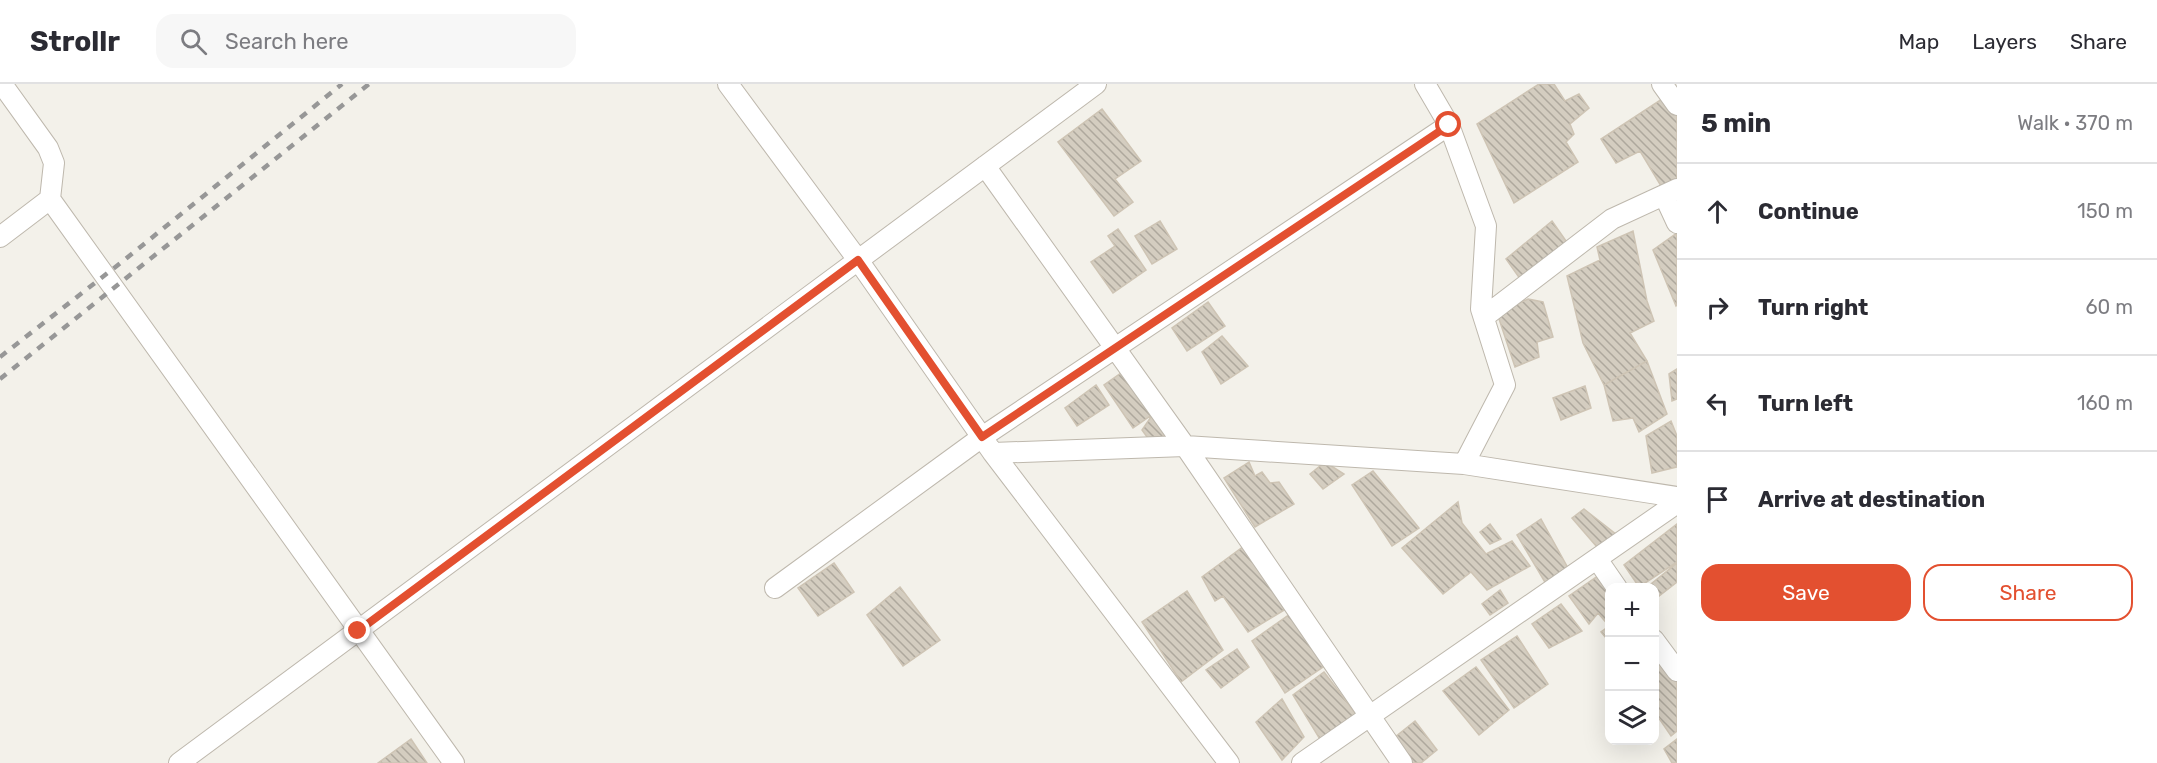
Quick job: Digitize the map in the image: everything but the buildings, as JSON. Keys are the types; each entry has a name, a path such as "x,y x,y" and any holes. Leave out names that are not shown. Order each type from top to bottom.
{"street":[{"path":"2,84 48,148 54,163 50,200 454,763"},
{"path":"728,84 858,260 987,445 1228,763"},
{"path":"179,763 1096,84"},
{"path":"1425,84 1449,125 1486,226 1481,309 1505,385 1464,464"},
{"path":"1662,84 1677,105"},
{"path":"775,588 987,445 1114,347 1449,125"},
{"path":"986,166 1185,446 1402,763"},
{"path":"1484,317 1612,219 1670,192 1677,223"},
{"path":"0,237 50,200"},
{"path":"987,445 1185,446 1464,464 1677,497"},
{"path":"1302,763 1677,503"},
{"path":"1597,559 1614,583"},
{"path":"1659,647 1677,671"}],"railway":[{"path":"0,357 342,84"},
{"path":"0,379 369,84"}],"route":[{"path":"358,631 858,260 982,437 1449,125"}]}
